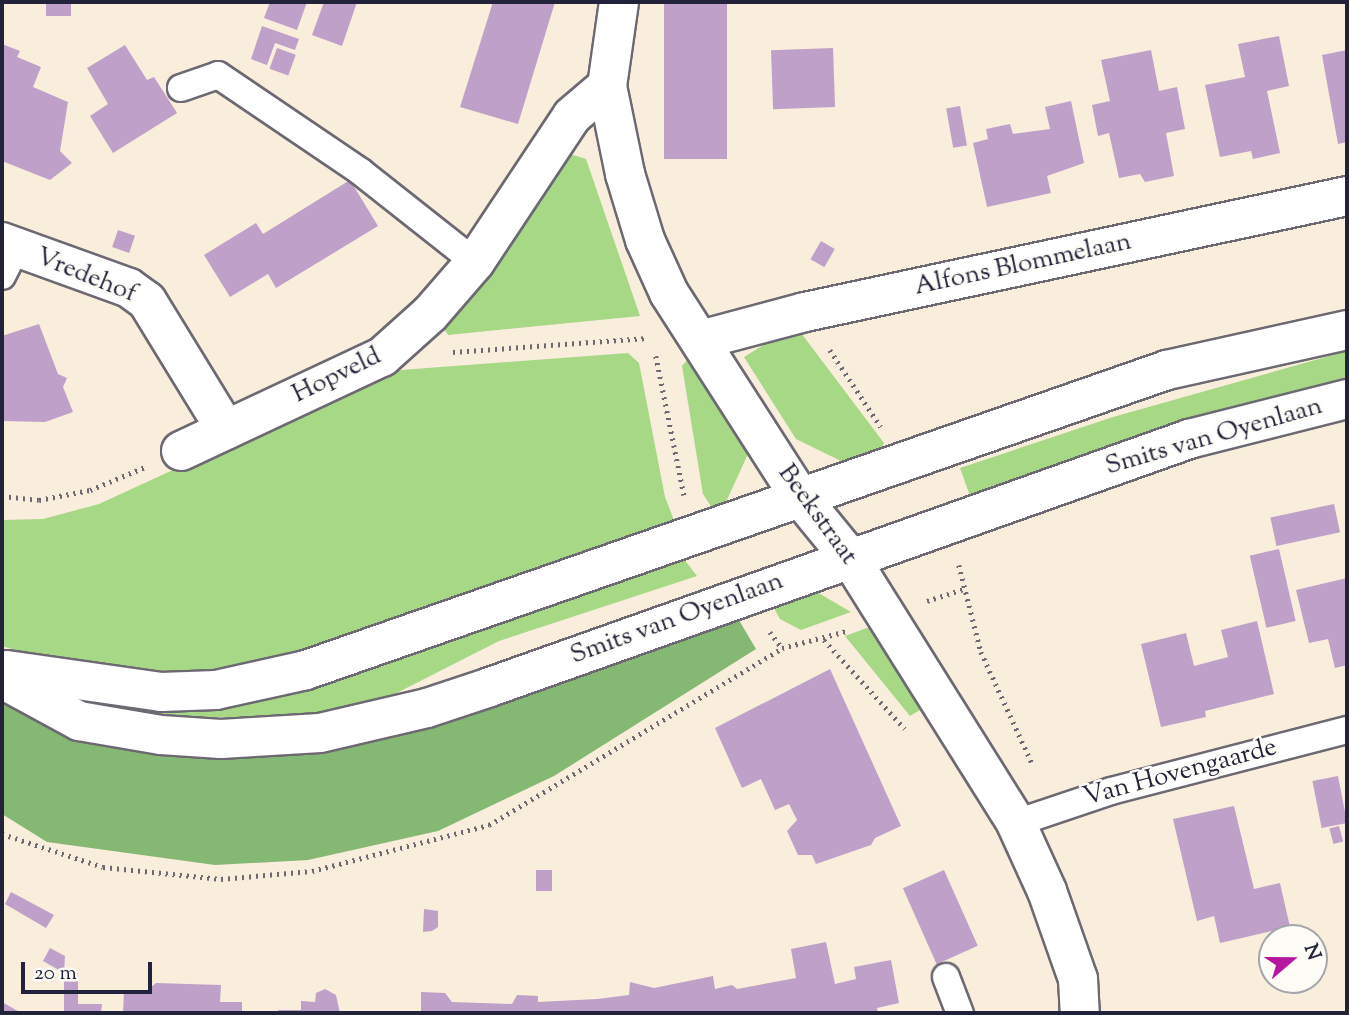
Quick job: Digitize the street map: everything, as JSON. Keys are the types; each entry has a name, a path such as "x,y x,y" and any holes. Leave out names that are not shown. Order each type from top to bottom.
{"main road":[{"name":"Beekstraat","path":"619,2 607,86 625,174 645,240 669,293 800,497 850,558 1016,823 1047,891 1078,979 1080,1013"},
{"name":"Hopveld","path":"181,451 383,357 430,314 475,262 572,116 607,86"},
{"name":"Alfons Blommelaan","path":"700,340 805,312 1347,196"},
{"name":"Vredehof","path":"7,255 128,288 146,301 226,429"},
{"path":"2,669 149,691 216,690 367,652 800,497 1167,370 1347,330"},
{"name":"Smits van Oyenlaan","path":"2,679 79,720 161,735 221,739 320,733 477,691 1189,439 1347,399"}],"lane":[{"path":"181,88 218,75 361,172 475,262"},
{"name":"Van Hovengaarde","path":"1016,823 1111,791 1347,730"},
{"path":"946,977 960,1013"}],"path":[{"path":"450,352 653,338 700,340"},
{"path":"2,496 39,500 90,490 181,451"},
{"path":"2,834 103,867 221,879 312,871 489,825 782,649 824,640 886,615 964,589"}],"green space":[{"path":"567,153 586,159 640,316 448,335 444,329 508,250"},
{"path":"795,325 884,443 881,449 847,464 796,439 744,357"},
{"path":"1347,351 1347,377 1229,410 970,496 960,468 1113,417"},
{"path":"628,353 639,363 665,497 677,528 303,661 212,676 90,672 2,646 2,520 43,519 99,504 388,371"},
{"path":"690,357 746,444 748,454 725,504 712,508 703,494 682,366"},
{"path":"677,550 697,576 499,641 377,703 350,711 287,717 169,717 102,708 100,701 182,700"},
{"path":"803,584 851,612 801,630 780,619 769,599"},
{"path":"733,610 756,649 554,776 438,831 308,860 215,865 47,842 2,814 2,698 188,753"},
{"path":"867,628 873,630 925,707 910,716 845,636"}],"building":[{"path":"46,2 71,2 71,16 46,16"},
{"path":"270,2 307,2 297,30 264,18"},
{"path":"324,2 357,2 342,46 312,35"},
{"path":"493,2 555,2 518,124 460,107"},
{"path":"664,2 727,2 727,159 664,159"},
{"path":"262,26 299,39 295,50 275,43 267,65 251,59"},
{"path":"1279,36 1289,86 1267,91 1280,153 1253,159 1251,151 1220,157 1205,85 1245,77 1238,44"},
{"path":"2,44 20,51 17,57 41,67 33,87 68,102 60,151 72,163 50,180 2,161"},
{"path":"125,45 147,80 154,77 177,113 113,153 90,116 108,104 87,68"},
{"path":"277,48 296,55 288,76 269,69"},
{"path":"833,48 835,107 773,109 771,50"},
{"path":"1151,50 1159,91 1177,87 1185,129 1166,133 1174,176 1145,182 1140,174 1119,178 1109,133 1098,136 1092,105 1110,101 1101,60"},
{"path":"1347,50 1347,142 1338,144 1322,55"},
{"path":"1071,101 1084,163 1047,176 1051,193 987,207 973,143 988,139 986,129 1010,124 1013,134 1050,129 1045,107"},
{"path":"960,106 967,145 953,148 946,108"},
{"path":"350,180 378,226 276,288 268,274 230,297 204,255 256,223 263,234"},
{"path":"118,230 135,236 129,253 112,247"},
{"path":"821,241 835,249 824,267 810,259"},
{"path":"39,324 58,374 67,378 63,387 73,412 45,422 2,421 2,336"},
{"path":"1334,504 1340,532 1276,546 1270,518"},
{"path":"1279,549 1296,621 1266,628 1250,556"},
{"path":"1347,578 1347,665 1335,668 1328,639 1309,643 1296,590"},
{"path":"1257,621 1274,694 1205,711 1206,717 1161,727 1141,644 1186,633 1194,666 1228,657 1221,630"},
{"path":"830,669 901,826 875,838 871,845 816,864 812,855 798,855 787,831 797,820 789,804 775,810 761,779 742,788 715,728"},
{"path":"1338,776 1347,823 1322,828 1312,781"},
{"path":"1234,806 1254,889 1280,883 1289,924 1258,924 1258,934 1220,943 1214,916 1197,921 1173,819"},
{"path":"1339,826 1343,841 1333,844 1329,829"},
{"path":"536,870 552,870 552,891 536,891"},
{"path":"944,870 978,946 937,964 903,888"},
{"path":"11,892 54,915 46,928 5,904"},
{"path":"424,909 438,911 438,927 432,931 423,932"},
{"path":"826,942 835,984 856,979 854,967 891,960 899,1003 877,1008 878,1013 421,1013 421,992 445,993 452,1002 512,1004 517,995 538,996 538,1002 597,999 629,995 630,982 654,988 713,976 715,989 732,985 737,989 796,978 791,949"},
{"path":"50,948 65,956 64,973 43,961"},
{"path":"64,973 78,973 78,1004 102,1004 101,1013 64,1013"},
{"path":"156,983 221,985 220,1002 242,1002 242,1013 123,1013 124,991 145,992"},
{"path":"325,989 336,995 340,1013 278,1013 278,1010 301,1010 301,1001 315,1002 316,993"},
{"path":"2,1002 16,1010 22,1013 2,1013"}]}
